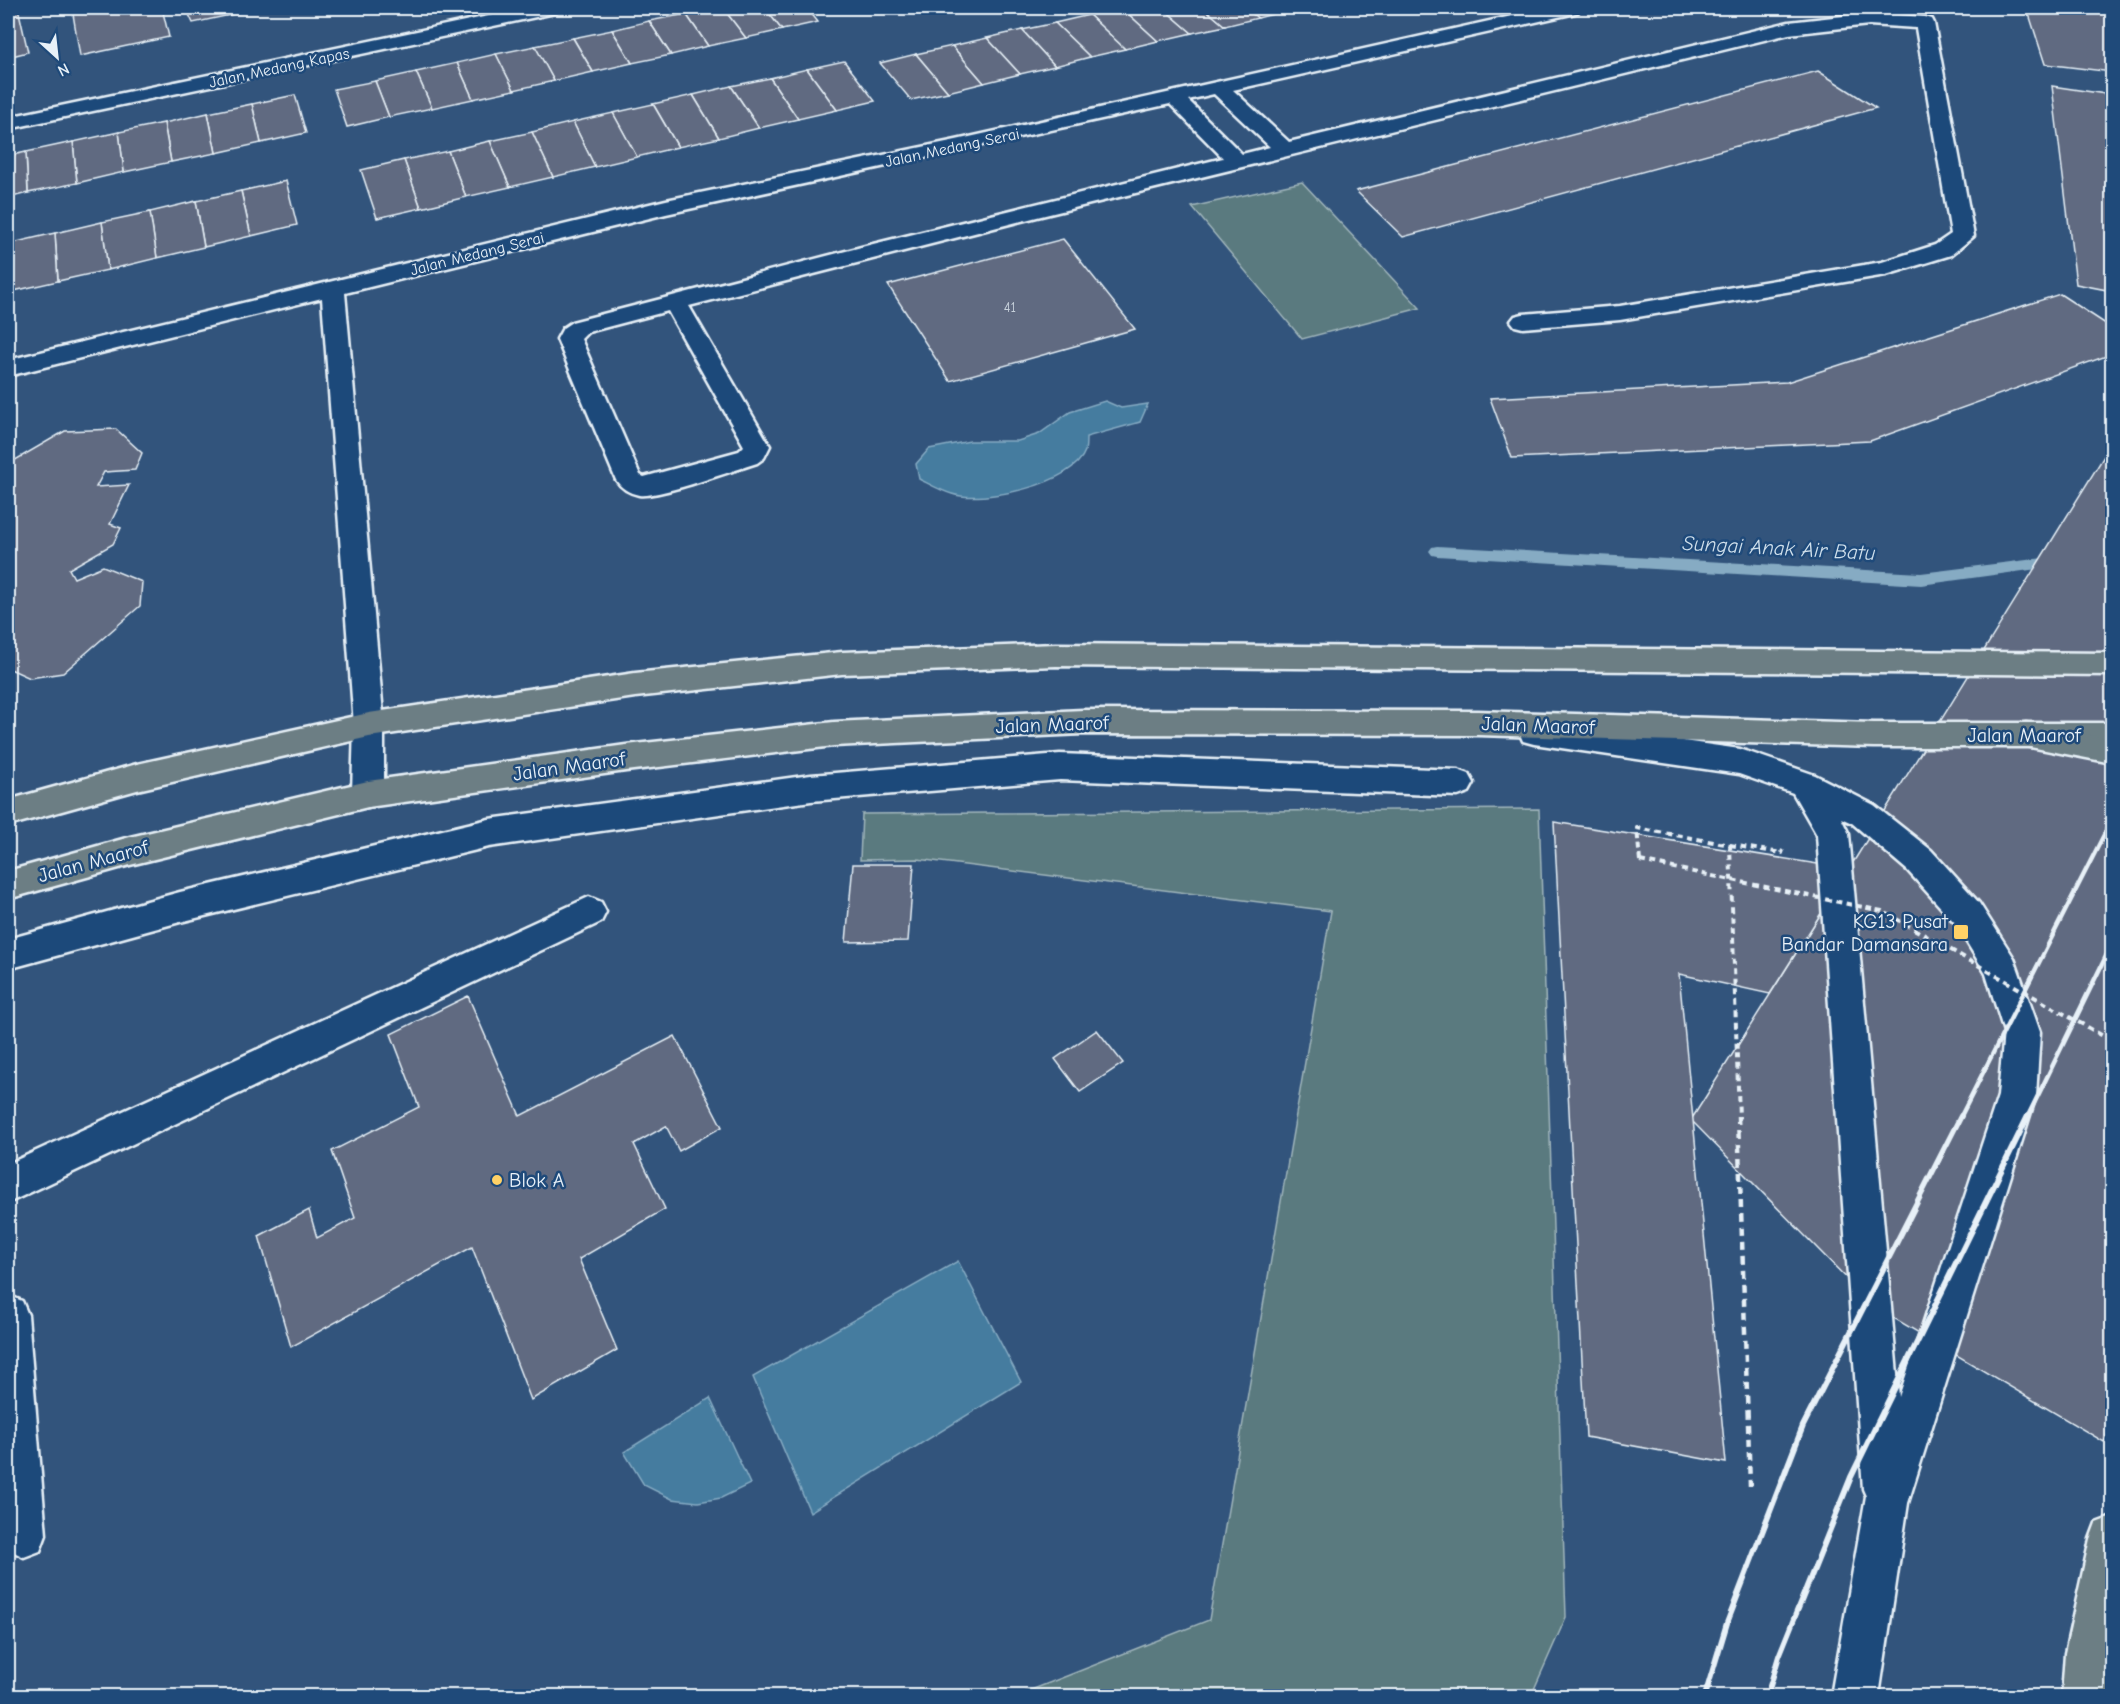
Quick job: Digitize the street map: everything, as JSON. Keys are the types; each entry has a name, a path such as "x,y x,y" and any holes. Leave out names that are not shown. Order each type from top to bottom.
{"main road":[{"path":"8,813 137,777 369,725 634,685 842,663 1056,655 2112,664"},
{"name":"Jalan Maarof","path":"8,885 130,851 368,794 626,758 834,734 1083,722 1479,723 1874,735 2112,735"},
{"path":"2026,735 2112,752"},
{"path":"2086,1696 2088,1653 2112,1539"}],"street":[{"name":"Jalan Medang Kapas","path":"8,123 550,8"},
{"name":"Jalan Medang Serai","path":"8,368 666,207 956,146 1571,8"},
{"path":"675,302 757,446 755,453 748,458 650,486 639,486 629,480 569,339 572,333 580,327 675,302 1239,162 1789,27 1923,15 1963,236 1943,250 1886,268 1620,313 1523,321"},
{"path":"1209,89 1276,153"},
{"path":"1174,97 1239,162"},
{"path":"333,288 369,725 368,794"},
{"path":"1479,723 1740,762 1804,784 1863,814 1919,860 1967,913 2002,969 2022,1032 2017,1096 1886,1503 1856,1696"},
{"path":"8,954 180,907 489,833 811,788 1060,767 1458,783"},
{"path":"1804,784 1833,834 1886,1503"},
{"path":"8,1184 589,912"},
{"path":"8,1316 24,1535"}],"path":[{"path":"1750,1486 1730,844 1637,828 1640,861 1882,911 2112,1041"}],"green space":[{"path":"1302,182 1420,308 1302,339 1192,207"},
{"path":"1539,809 1566,1617 1531,1696 1016,1696 1209,1620 1331,911 917,859 860,860 862,814"}],"water":[{"path":"1105,401 1121,408 1148,404 1140,422 1086,437 1085,451 1077,463 1046,482 1004,493 966,496 948,493 919,479 916,464 929,449 970,441 1018,441 1039,434 1070,412"},
{"path":"958,1261 1021,1382 810,1512 753,1377"},
{"path":"710,1398 750,1484 721,1498 698,1502 672,1499 644,1485 624,1452"}],"building":[{"path":"18,8 28,52 8,57 8,11"},
{"path":"72,8 162,8 169,37 80,56"},
{"path":"186,8 263,8 193,23"},
{"path":"723,8 746,38 708,46 686,14"},
{"path":"723,8 765,8 782,30 746,38"},
{"path":"765,8 807,8 818,22 782,30"},
{"path":"1122,8 1158,41 1125,49 1089,15"},
{"path":"1122,8 1163,8 1192,33 1158,41"},
{"path":"1163,8 1204,8 1225,26 1192,33"},
{"path":"1204,8 1245,8 1258,18 1225,26"},
{"path":"1245,8 1286,8 1289,10 1258,18"},
{"path":"2027,8 2109,8 2112,17 2112,72 2045,64"},
{"path":"686,14 708,46 671,55 649,21"},
{"path":"1089,15 1125,49 1090,57 1055,23"},
{"path":"649,21 671,55 632,63 612,30"},
{"path":"1055,23 1090,57 1055,66 1022,30"},
{"path":"612,30 632,63 593,72 573,38"},
{"path":"1022,30 1055,66 1020,74 987,38"},
{"path":"573,38 593,72 554,81 535,46"},
{"path":"987,38 1020,74 984,83 952,46"},
{"path":"535,46 554,81 514,90 496,54"},
{"path":"952,46 984,83 948,92 916,54"},
{"path":"496,54 514,90 473,99 457,63"},
{"path":"916,54 948,92 911,100 880,63"},
{"path":"844,61 875,101 837,110 807,69"},
{"path":"457,63 473,99 432,108 416,72"},
{"path":"807,69 837,110 798,119 770,78"},
{"path":"1818,71 1876,108 1403,237 1356,191"},
{"path":"416,72 432,108 389,117 375,81"},
{"path":"770,78 798,119 759,128 731,86"},
{"path":"375,81 389,117 347,127 334,89"},
{"path":"731,86 759,128 719,138 693,95"},
{"path":"2052,86 2112,95 2112,291 2076,284"},
{"path":"295,95 306,133 261,143 252,104"},
{"path":"693,95 719,138 678,147 653,104"},
{"path":"252,104 261,143 216,153 208,113"},
{"path":"653,104 678,147 637,157 613,113"},
{"path":"208,113 216,153 171,162 164,123"},
{"path":"613,113 637,157 595,167 573,122"},
{"path":"573,122 595,167 553,177 532,132"},
{"path":"164,123 171,162 124,172 119,132"},
{"path":"119,132 124,172 77,183 73,142"},
{"path":"532,132 553,177 510,187 490,141"},
{"path":"490,141 510,187 466,197 448,151"},
{"path":"73,142 77,183 28,193 26,152"},
{"path":"448,151 466,197 421,208 404,160"},
{"path":"26,152 28,193 8,198 8,156"},
{"path":"404,160 421,208 377,218 361,170"},
{"path":"286,181 297,225 251,236 241,191"},
{"path":"241,191 251,236 204,247 196,201"},
{"path":"196,201 204,247 157,258 150,212"},
{"path":"150,212 157,258 108,270 102,222"},
{"path":"102,222 108,270 58,281 55,233"},
{"path":"55,233 58,281 9,292 8,244"},
{"path":"1063,239 1135,329 950,381 888,285"},
{"path":"2060,294 2112,328 2112,354 1870,441 1512,458 1490,398 1787,382"},
{"path":"116,429 142,453 135,470 104,472 96,487 129,485 110,524 121,528 113,544 69,569 74,578 103,566 142,582 140,606 63,673 30,678 8,668 8,469 10,463 65,431"},
{"name":"KG13 Pusat Bandar Damansara","path":"2109,448 2112,450 2112,1423 2104,1442 1875,1307 1691,1120"},
{"path":"1554,822 1849,869 1770,994 1679,974 1726,1463 1586,1437"},
{"path":"853,864 914,864 908,941 846,942"},
{"name":"Blok A","path":"468,996 520,1116 675,1036 722,1127 679,1151 666,1126 634,1144 665,1209 579,1259 617,1350 531,1400 472,1247 291,1347 259,1236 309,1210 317,1238 355,1218 332,1151 419,1107 391,1034"},
{"path":"1097,1030 1123,1063 1080,1092 1055,1059"}],"waterway":[{"name":"Sungai Anak Air Batu","path":"1437,551 1921,579 2060,561"}],"railway":[{"path":"1960,1118 2112,819"},
{"path":"2027,1118 2112,944"},
{"path":"1705,1696 1727,1623 1803,1426 1961,1116"},
{"path":"1767,1696 1779,1656 1851,1477 2028,1116"}],"place":[{"name":"KG13 Pusat Bandar Damansara","path":"1961,932"},
{"name":"Blok A","path":"497,1180"}]}
